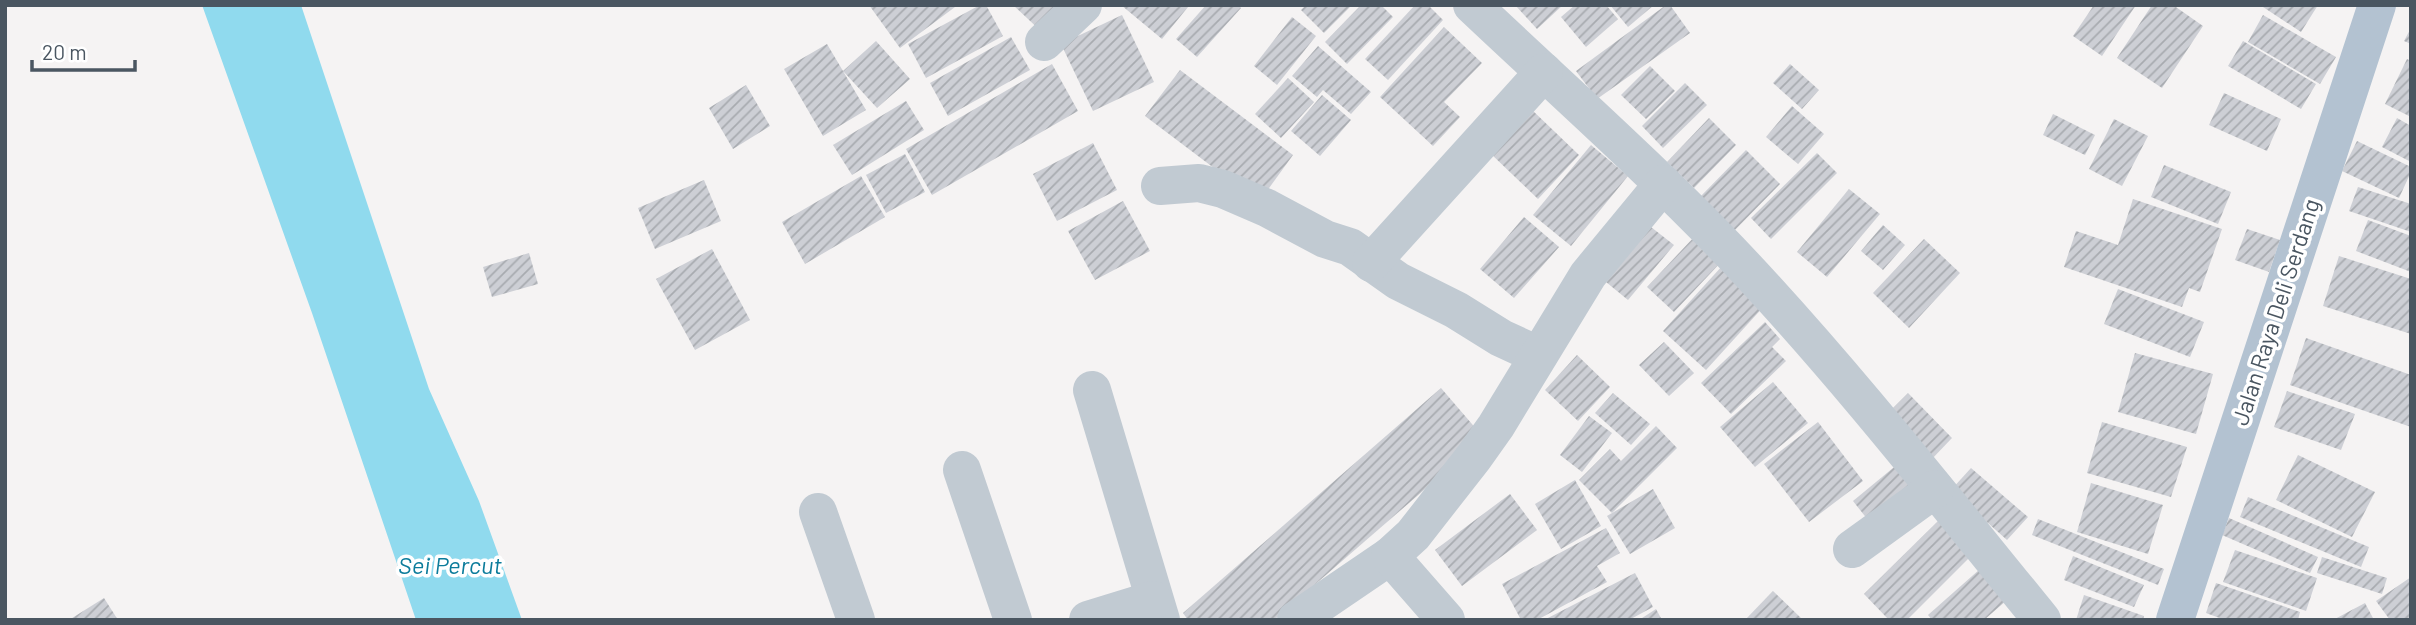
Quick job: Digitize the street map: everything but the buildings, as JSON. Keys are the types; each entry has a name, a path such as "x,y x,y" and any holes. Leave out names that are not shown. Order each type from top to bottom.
{"main road":[{"name":"Jalan Raya Deli Serdang","path":"2175,620 2377,5"}],"street":[{"path":"1044,42 1083,5"},
{"path":"1472,5 1663,184 1740,262 1808,337 2042,620"},
{"path":"1371,263 1544,72"},
{"path":"1160,186 1199,183 1223,189 1267,208 1325,239 1350,247 1398,281 1456,310 1501,338 1538,355"},
{"path":"1296,620 1390,556 1413,535 1496,426 1588,275 1663,184"},
{"path":"1088,620 1157,610 1092,390"},
{"path":"962,470 1013,620"},
{"path":"1852,549 1935,489"},
{"path":"818,512 856,620"},
{"path":"1390,556 1446,620"}],"water":[{"name":"Sei Percut","path":"202,5 301,5 429,389 479,501 522,620 416,620 312,313"}]}
